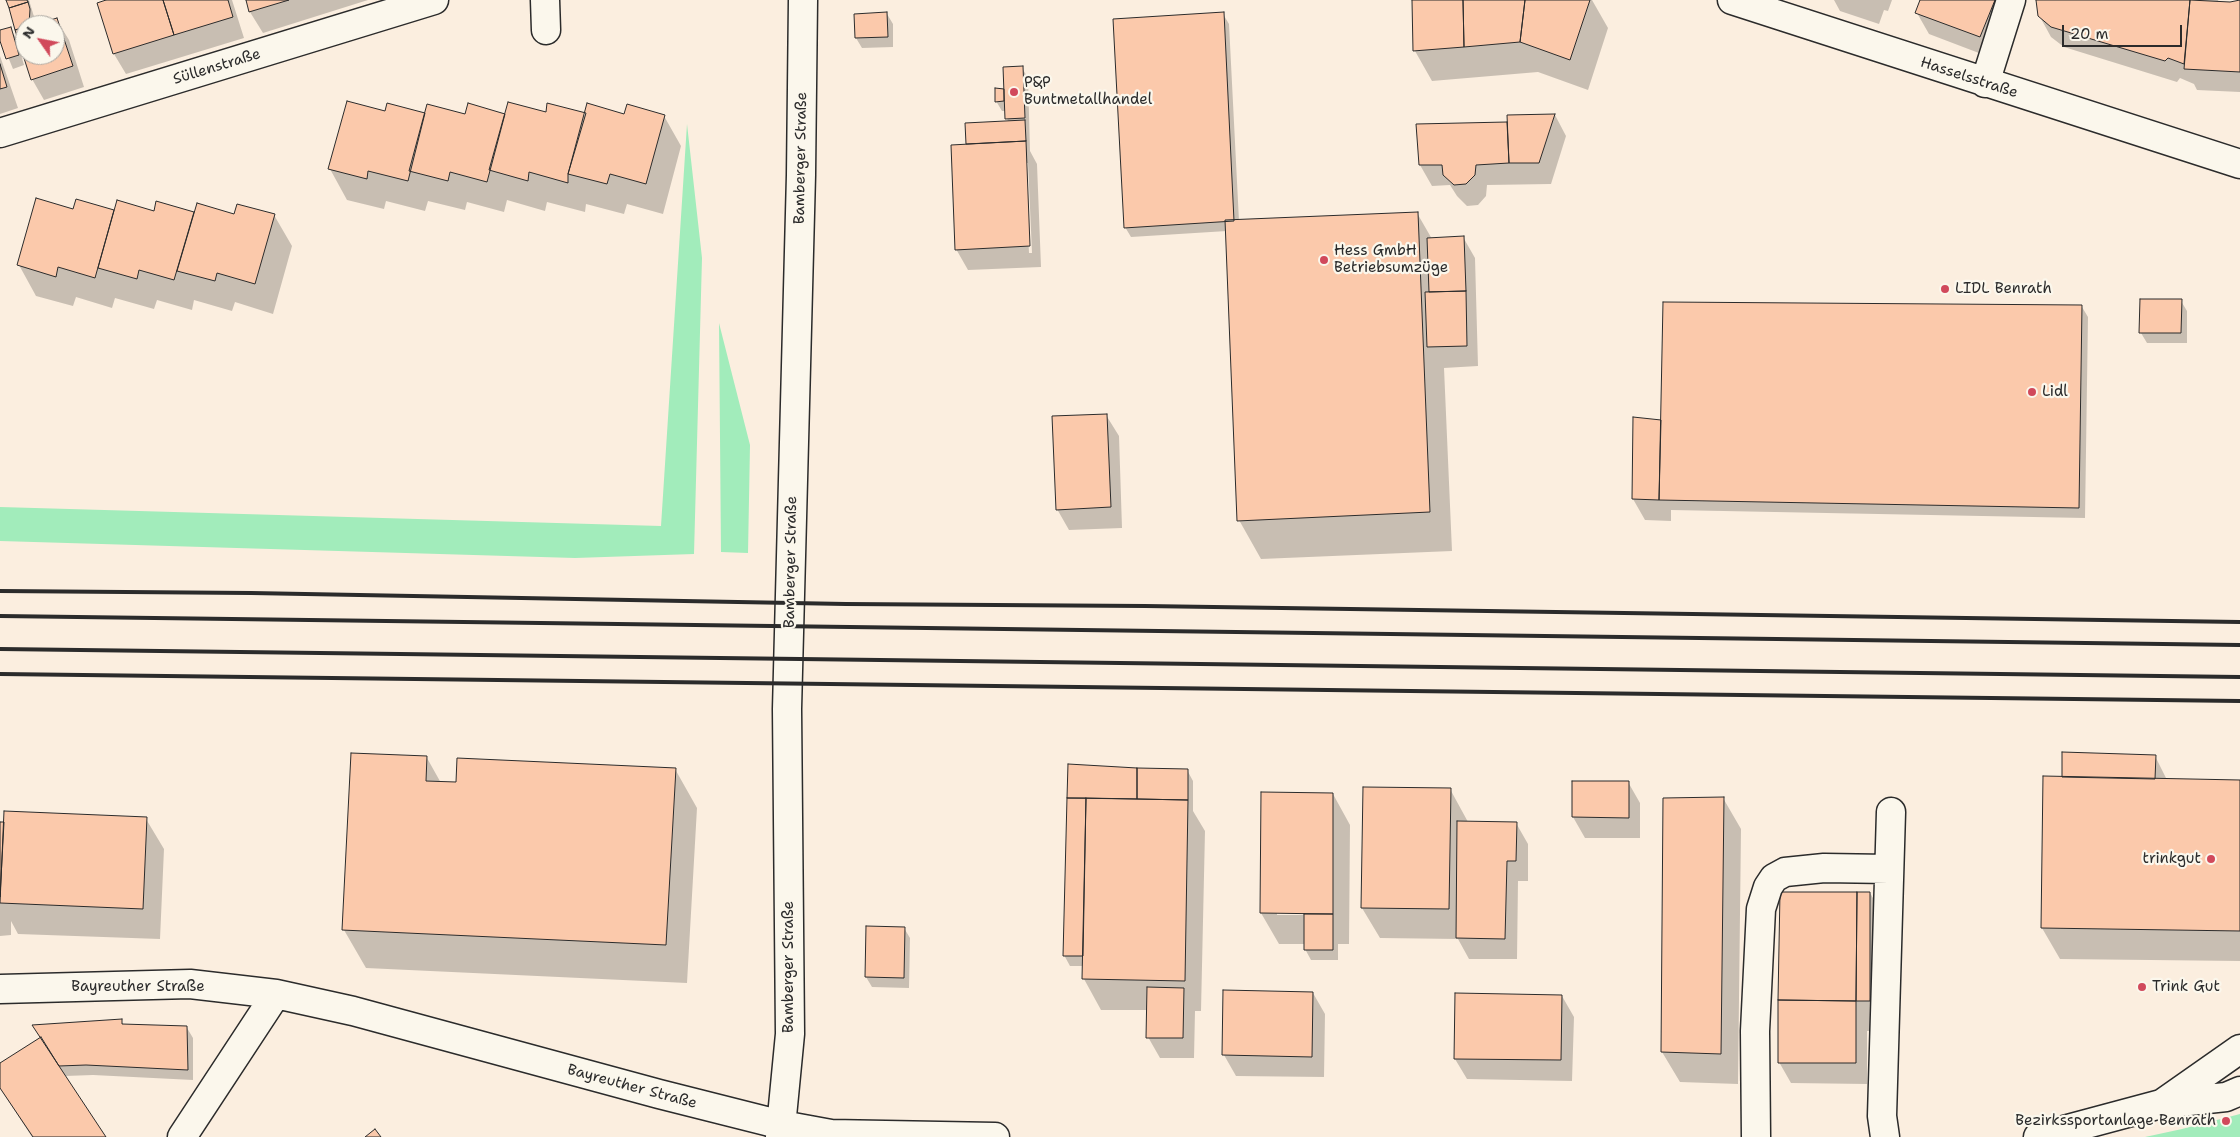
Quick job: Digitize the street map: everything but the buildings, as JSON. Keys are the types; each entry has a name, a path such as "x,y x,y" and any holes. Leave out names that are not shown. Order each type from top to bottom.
{"street":[{"name":"Süllenstraße","path":"0,133 434,0"},
{"path":"545,0 546,30"},
{"name":"Bamberger Straße","path":"781,1131 790,1034 787,709 801,175 803,0"},
{"name":"Hasselsstraße","path":"1732,0 1985,83 2208,152 2240,164"},
{"path":"1985,83 2011,0"},
{"name":"Hasselsstraße","path":"2208,152 2240,157"},
{"path":"1885,1137 1882,1116 1891,812"},
{"path":"1756,1137 1755,1031 1761,909 1768,887 1774,878 1785,872 1824,868 1889,869"},
{"name":"Bayreuther Straße","path":"0,989 190,984 276,994 353,1011 660,1094 781,1131 830,1134 995,1137"},
{"path":"182,1137 276,994"},
{"path":"2161,1104 2240,1049"},
{"path":"2038,1137 2161,1104 2226,1097 2240,1091"}],"green space":[{"path":"687,124 702,258 694,554 575,558 0,541 0,507 661,526"},
{"path":"719,323 750,445 748,553 721,552"},
{"name":"Bezirkssportanlage Benrath","path":"2240,1114 2240,1137 2145,1137 2182,1129"}],"railway":[{"path":"0,591 2240,622"},
{"path":"0,616 2240,645"},
{"path":"0,649 2240,677"},
{"path":"0,674 2240,701"}],"place":[{"name":"P&P Buntmetallhandel","path":"1014,92"},
{"name":"Hess GmbH Betriebsumzüge","path":"1324,260"},
{"name":"LIDL Benrath","path":"1945,289"},
{"name":"Lidl","path":"2032,392"},
{"name":"trinkgut","path":"2211,859"},
{"name":"Trink Gut","path":"2142,987"},
{"name":"Bezirkssportanlage Benrath","path":"2226,1121"}]}
